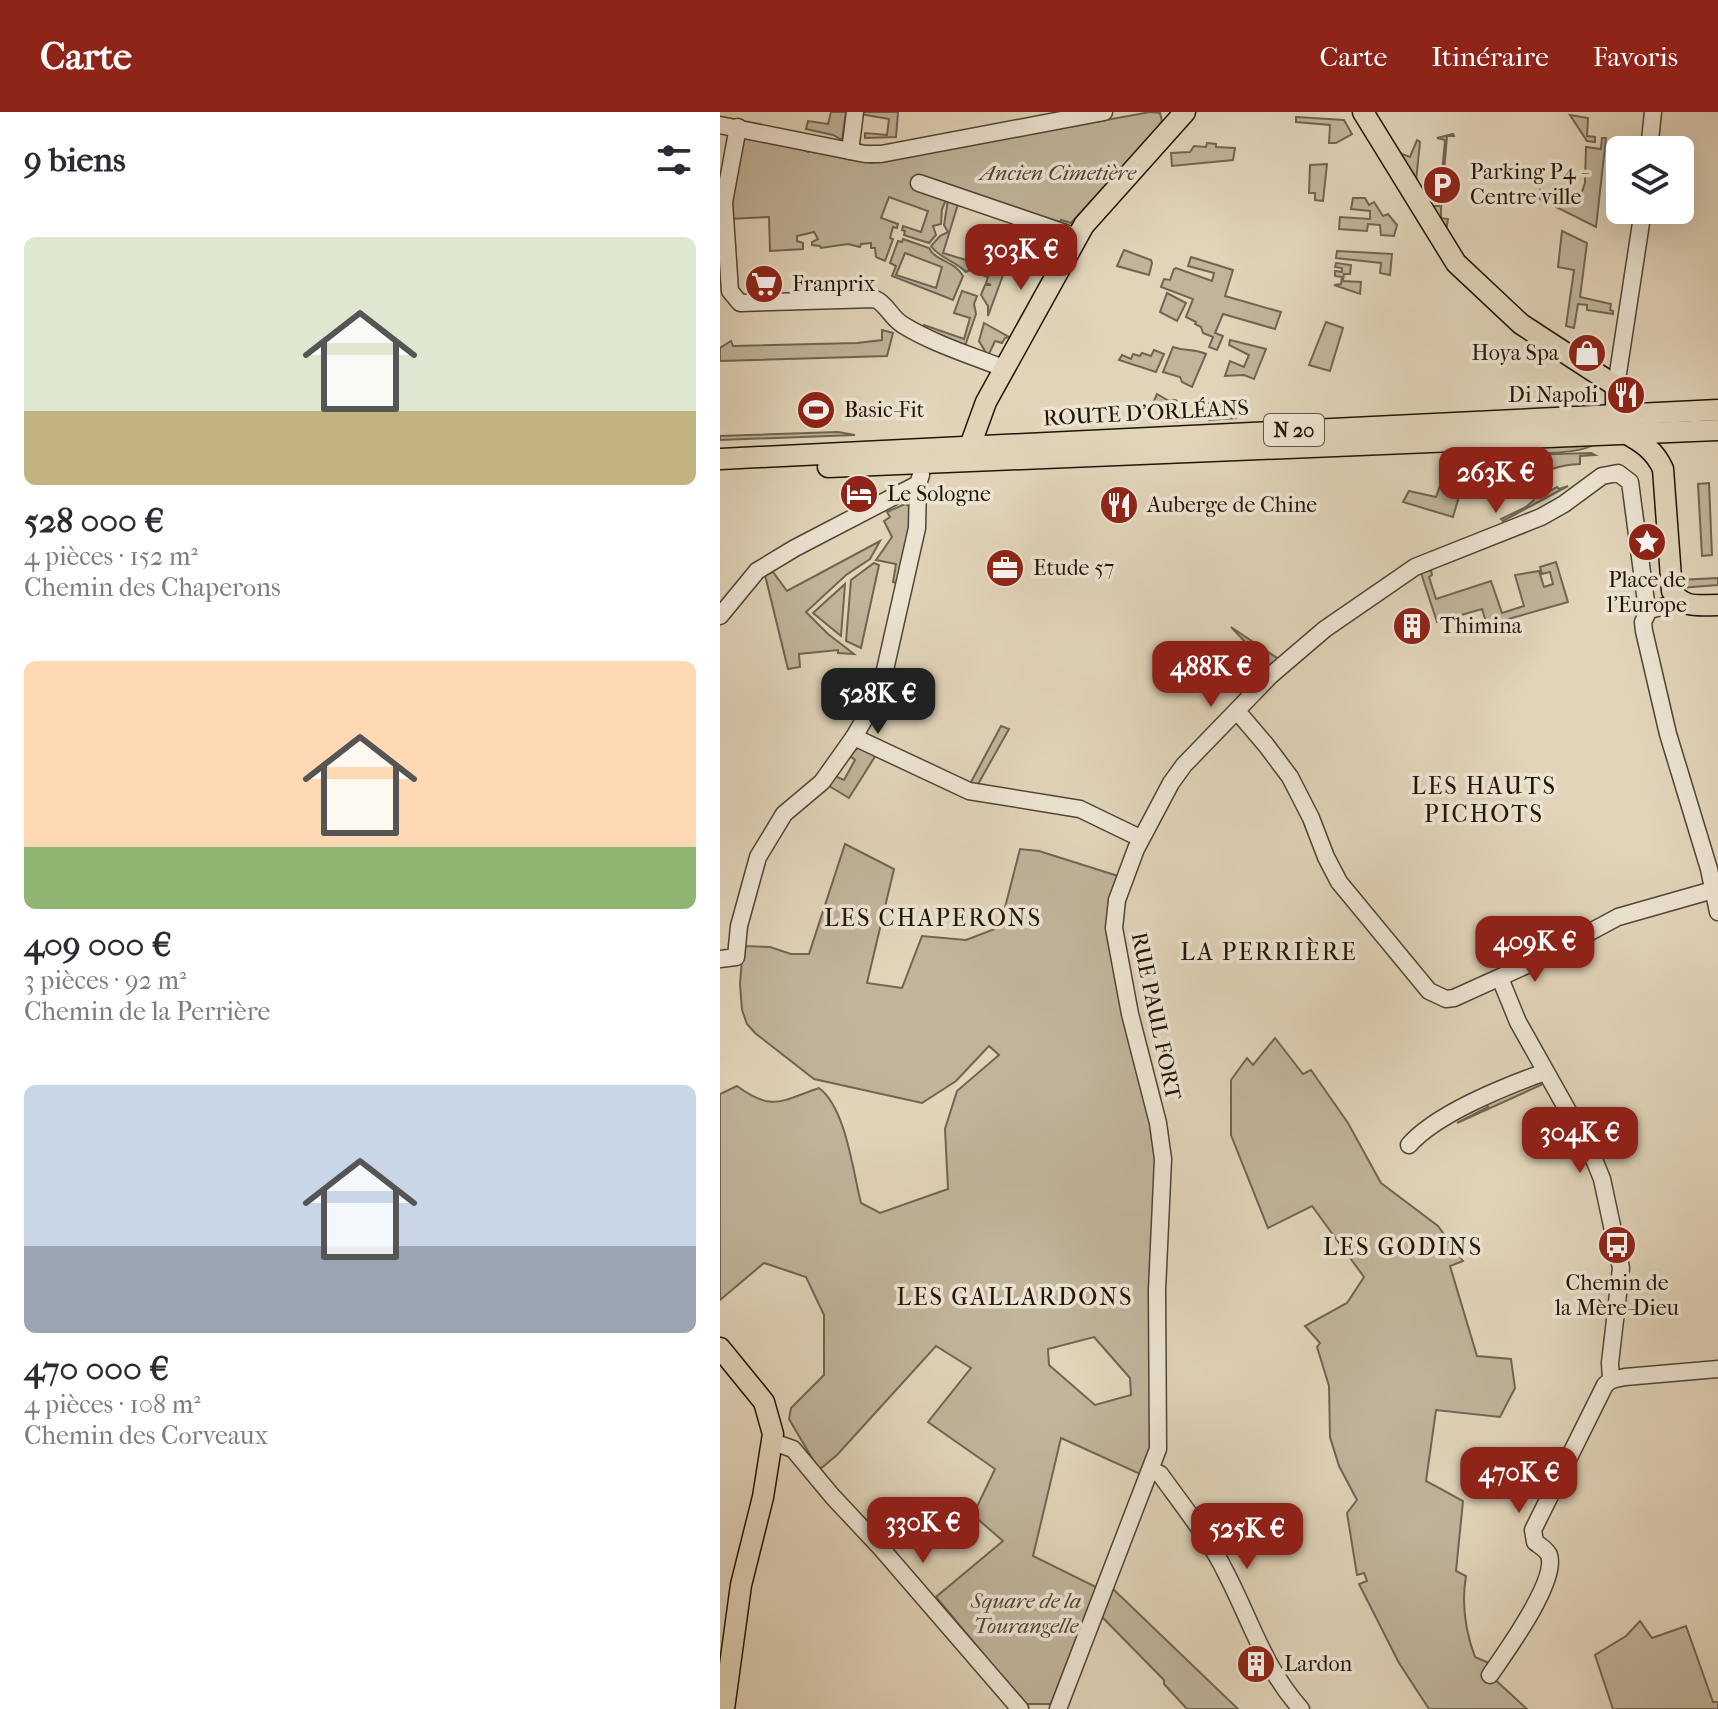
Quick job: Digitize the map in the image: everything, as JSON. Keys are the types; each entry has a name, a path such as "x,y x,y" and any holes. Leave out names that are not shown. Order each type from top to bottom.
{"main road":[{"path":"1363,112 1456,263 1521,324 1616,386 1622,424 1657,457 1663,469 1669,583 1672,591 1681,602 1694,606 1718,605"},
{"path":"970,446 978,419 1003,368 1077,237 1175,115"},
{"name":"ROUTE D'ORLÉANS","path":"720,472 1622,424 1718,410"},
{"name":"ROUTE D'ORLÉANS","path":"720,459 970,446 1622,424 1718,430"},
{"path":"720,1337 770,1400 782,1430 741,1585 724,1709"},
{"path":"720,1348 764,1402 777,1443"}],"street":[{"path":"850,151 855,112"},
{"path":"720,125 850,151 881,154 1104,112"},
{"path":"1650,136 1653,112"},
{"path":"738,127 724,202 731,292 740,303 875,299 898,323 1003,368"},
{"path":"919,183 1077,237"},
{"path":"1616,386 1641,224"},
{"path":"728,958 758,857 784,814 822,782 854,737 883,684 917,528 918,484 925,462"},
{"name":"RUE PAUL FORT","path":"1058,1709 1158,1449 1160,1353 1157,1290 1163,1159 1158,1123 1130,1014 1114,928 1120,887 1140,838 1184,765 1305,645 1345,614 1404,574 1541,517 1610,474 1618,473 1625,477 1632,490 1649,610"},
{"path":"720,616 757,571 918,484"},
{"path":"1681,602 1649,610 1643,622 1644,631 1668,734 1718,912"},
{"path":"1237,711 1290,777 1339,882 1436,996 1454,998 1538,960 1618,917 1713,890"},
{"path":"854,737 969,791 1080,809 1140,838"},
{"path":"1490,1675 1532,1614 1550,1564 1546,1551 1535,1542 1533,1530 1600,1393 1611,1380 1610,1363 1621,1281 1619,1251 1598,1165 1518,1022 1500,978"},
{"path":"1409,1145 1432,1124 1514,1083 1545,1072"},
{"path":"1611,1380 1718,1369"},
{"path":"777,1443 793,1449 801,1457 1020,1709"},
{"path":"1151,1470 1160,1474 1220,1561 1268,1664 1278,1682 1301,1709"}],"green space":[{"path":"831,112 846,112 842,140 806,129 808,121 828,124"},
{"path":"861,112 898,112 896,137 865,138 865,133 887,135 889,119"},
{"name":"Ancien Cimetière","path":"1150,112 1160,113 1162,121 1158,128 1071,223 1061,220 1059,224 946,200 941,224 933,226 936,235 929,243 904,235 905,231 902,230 903,226 921,232 928,211 889,197 881,218 898,224 897,228 893,227 890,238 893,239 885,261 876,257 871,243 861,244 860,247 848,244 821,248 812,245 818,239 814,232 797,236 797,241 803,243 803,249 770,251 769,217 728,219 741,135 799,147 808,152 812,150 871,163"},
{"path":"1570,115 1588,118 1587,136 1595,137 1595,142 1587,141"},
{"path":"1296,117 1344,120 1352,134 1336,143 1329,143 1330,125 1296,122"},
{"path":"1453,134 1447,136 1441,209 1441,218 1448,219 1446,232 1431,206 1439,206 1445,140 1437,138"},
{"path":"1602,138 1606,138 1596,227 1538,198 1540,190 1564,202 1579,200 1585,183 1586,147 1601,149"},
{"path":"1417,140 1420,142 1416,181 1394,151 1410,157"},
{"path":"1207,143 1235,148 1233,160 1172,166 1171,153 1190,152 1194,146 1206,147"},
{"path":"1327,164 1323,201 1315,200 1315,193 1309,193 1310,165"},
{"path":"1353,198 1365,198 1369,205 1374,202 1383,216 1388,214 1397,225 1394,236 1381,235 1380,225 1368,224 1367,231 1339,229 1340,217 1370,219 1370,211 1351,209"},
{"path":"948,200 958,204 943,253 966,260 968,255 1006,267 988,316 988,306 981,295 985,285 991,285 986,283 988,277 982,275 984,271 995,274 983,269 981,274 970,270 966,272 931,246 948,232 944,225"},
{"path":"1562,231 1587,243 1580,297 1611,304 1610,310 1613,311 1613,314 1587,310 1587,305 1578,304 1574,328 1566,326 1574,270 1558,267"},
{"path":"903,239 929,248 959,271 963,276 953,300 892,276 896,266 890,263 898,241 902,242","holes":["905,253 942,267 936,288 896,275"]},
{"path":"1124,250 1151,260 1149,275 1117,266"},
{"path":"1337,251 1392,254 1390,275 1380,273 1381,263 1336,258"},
{"path":"1191,257 1233,270 1225,296 1281,312 1275,329 1223,314 1215,333 1223,336 1217,350 1209,347 1213,337 1203,333 1196,322 1186,317 1193,299 1161,287 1164,279 1170,280 1176,268 1212,281 1214,273 1188,266"},
{"path":"1336,263 1351,265 1350,274 1344,274 1343,281 1361,282 1360,294 1334,285 1341,284 1342,277 1335,276 1335,271 1342,272 1342,268 1335,267"},
{"path":"962,291 977,296 974,304 976,314 965,346 923,327 964,339 970,318 954,313"},
{"path":"1167,293 1186,303 1177,321 1160,312"},
{"path":"1326,322 1343,328 1330,371 1309,365"},
{"path":"984,323 1009,337 1002,343 995,341 988,356 979,341"},
{"path":"882,330 893,333 887,356 720,361 720,348 731,341 733,346 857,343 882,340"},
{"path":"1230,340 1266,349 1254,379 1244,375 1225,376 1230,361 1244,367 1249,355 1229,345"},
{"path":"1173,347 1206,354 1192,387 1182,382 1180,377 1163,372"},
{"path":"1154,350 1164,354 1156,372 1119,360 1122,355 1131,359 1133,354 1151,356"},
{"path":"1157,394 1184,404 1177,421 1154,401"},
{"path":"1243,401 1236,418 1209,420 1207,403"},
{"path":"838,432 855,435 720,440 720,436"},
{"path":"1595,444 1558,453 1483,453 1486,449"},
{"path":"1595,455 1580,456 1580,464 1554,468 1532,480 1541,496 1557,487 1568,486 1503,521 1501,519 1534,500 1527,478 1540,467 1538,463 1527,467 1531,458 1484,459 1484,456"},
{"path":"1442,480 1460,493 1453,517 1403,502 1409,491 1436,497"},
{"path":"1709,483 1712,555 1702,556 1698,484"},
{"path":"905,504 913,507 912,524 897,583 893,582 896,564 876,560 892,537 884,521 890,517 887,512"},
{"path":"880,541 870,559 846,575 806,612 854,654 838,653 838,650 799,654 800,667 788,669 765,575 773,572 787,591"},
{"path":"1556,562 1568,602 1487,625 1482,609 1437,622 1421,573 1431,570 1429,577 1436,599 1491,581 1502,613 1524,606 1515,575 1539,571 1544,587 1553,584 1550,572 1542,574 1540,567"},
{"path":"874,563 879,565 861,648 846,641 851,580"},
{"path":"1718,578 1718,585 1680,588 1679,580"},
{"path":"845,584 841,636 813,613"},
{"path":"1231,627 1280,660 1272,666 1266,664"},
{"path":"1001,726 1009,729 977,786 970,784"},
{"path":"859,747 876,755 849,798 829,786 835,776 844,780 855,760 849,755"},
{"name":"Square de la Tourangelle","path":"845,844 894,869 867,983 902,988 922,936 966,940 1000,927 1020,849 1039,851 1118,876 1112,899 1157,1159 1154,1448 1140,1474 1061,1438 1033,1556 1098,1588 1051,1704 1025,1704 936,1597 1003,1541 973,1515 995,1469 928,1422 971,1368 936,1346 837,1455 819,1470 789,1419 791,1408 824,1375 824,1315 806,1277 764,1263 720,1300 720,1094 737,1086 759,1099 777,1102 819,1088 828,1097 842,1125 861,1203 880,1213 948,1189 945,1129 957,1091 999,1055 989,1046 956,1081 922,1103 814,1079 747,1024 742,1010 740,984 743,946 809,954","holes":["1094,1337 1130,1378 1131,1395 1095,1405 1049,1365 1048,1349"]},
{"path":"1275,1038 1303,1074 1311,1070 1348,1123 1381,1183 1438,1226 1463,1261 1450,1266 1477,1356 1511,1359 1515,1388 1500,1417 1436,1410 1426,1481 1463,1501 1456,1571 1466,1576 1465,1617 1475,1657 1491,1664 1490,1675 1527,1709 1429,1709 1399,1663 1359,1584 1367,1581 1364,1573 1357,1575 1347,1513 1357,1500 1339,1466 1330,1437 1329,1386 1317,1347 1320,1343 1305,1326 1347,1303 1364,1277 1312,1206 1268,1228 1231,1135 1231,1080 1247,1058 1253,1065"},
{"path":"1539,1080 1541,1085 1457,1123 1488,1107 1487,1104"},
{"path":"1258,1519 1263,1536 1226,1548 1221,1531"},
{"path":"1112,1588 1238,1709 1187,1709 1164,1684 1164,1680 1101,1616"},
{"path":"1640,1621 1652,1638 1686,1626 1713,1702 1718,1702 1718,1709 1613,1709 1595,1655 1626,1636"}],"place":[{"name":"Parking P4 - Centre ville","path":"1442,185"},
{"name":"Franprix","path":"764,284"},
{"name":"Hoya Spa","path":"1587,353"},
{"name":"Di Napoli","path":"1626,395"},
{"name":"Basic-Fit","path":"816,410"},
{"name":"Le Sologne","path":"859,494"},
{"name":"Auberge de Chine","path":"1119,505"},
{"name":"Place de l'Europe","path":"1647,542"},
{"name":"Etude 57","path":"1005,568"},
{"name":"Thimina","path":"1412,626"},
{"name":"Chemin de la Mère-Dieu","path":"1617,1245"},
{"name":"Lardon","path":"1256,1664"}],"district":[{"name":"LES HAUTS PICHOTS","path":"1484,800"},
{"name":"LES CHAPERONS","path":"933,918"},
{"name":"LA PERRIÈRE","path":"1269,952"},
{"name":"LES GODINS","path":"1403,1247"},
{"name":"LES GALLARDONS","path":"1015,1297"}]}
